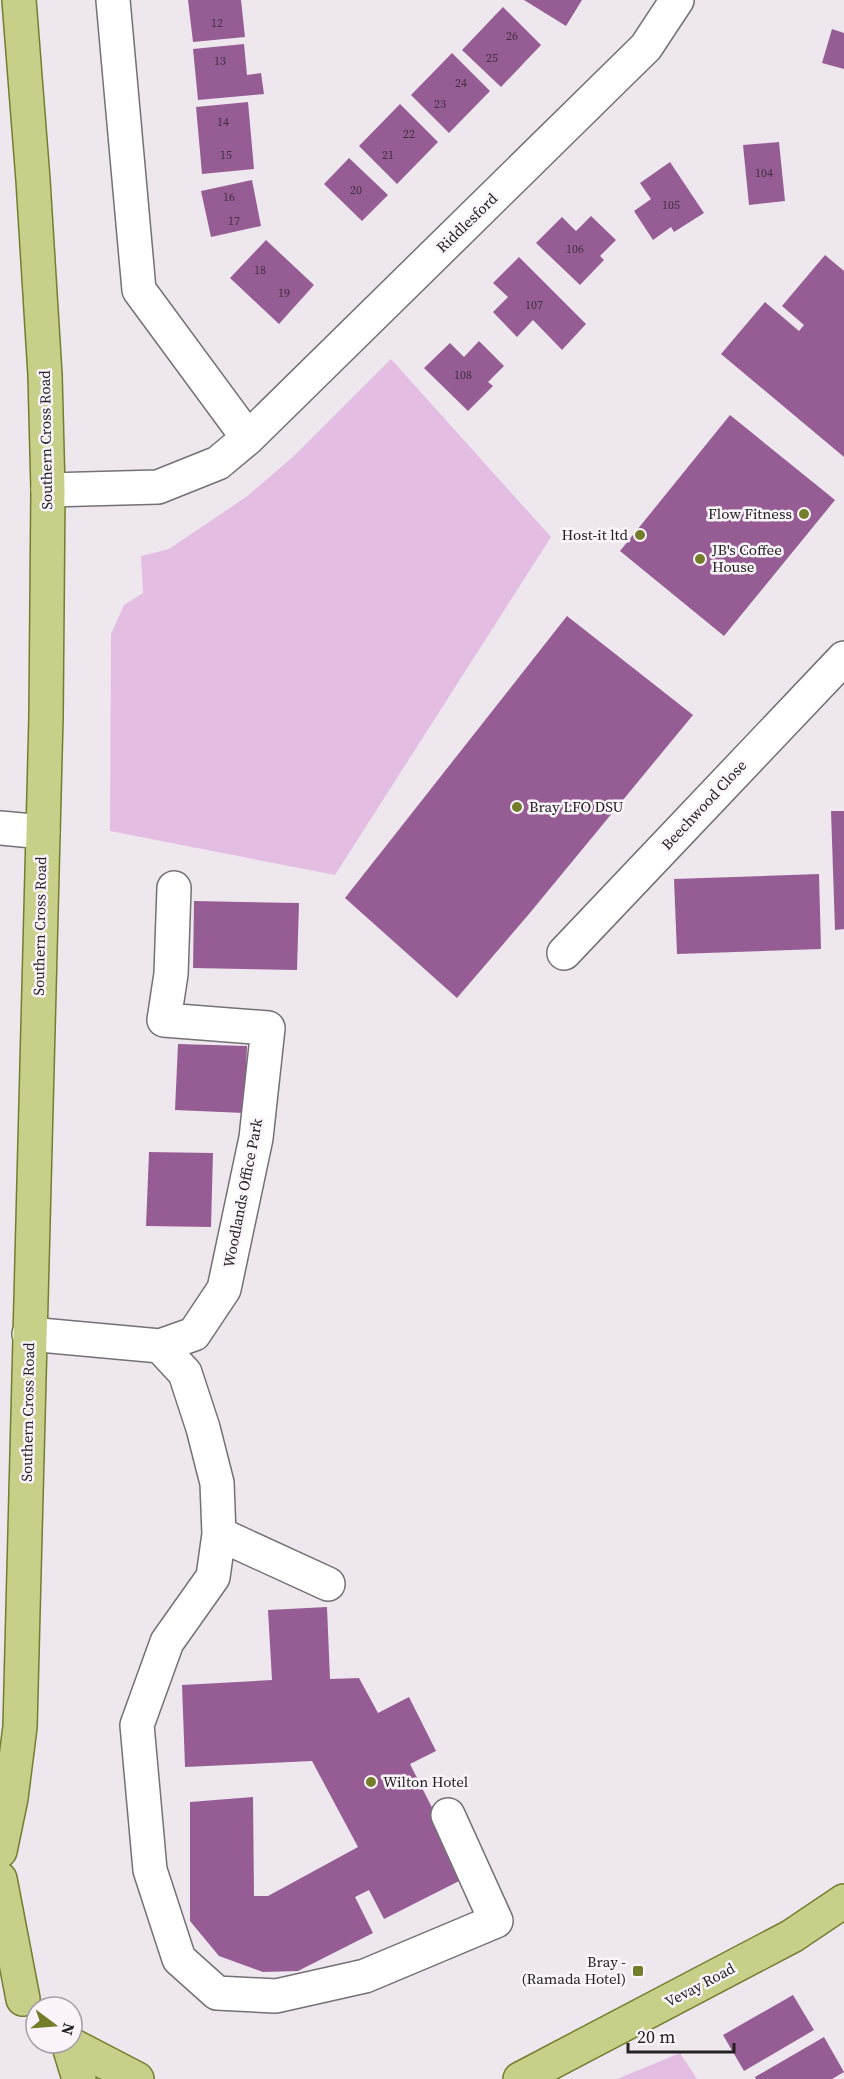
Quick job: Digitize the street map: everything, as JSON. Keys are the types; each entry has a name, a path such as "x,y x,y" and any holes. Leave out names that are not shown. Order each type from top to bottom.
{"main road":[{"name":"Southern Cross Road","path":"0,1851 11,1798 20,1727 24,1621 29,1334 43,832 48,490 45,375 19,0"},
{"path":"0,1879 20,1999"},
{"name":"Vevay Road","path":"520,2079 782,1941 844,1901"},
{"path":"84,2051 137,2079"},
{"path":"72,2055 79,2079"}],"street":[{"path":"113,0 139,290 248,438"},
{"name":"Riddlesford","path":"48,490 158,488 218,463 248,438 646,47 677,0"},
{"name":"Beechwood Close","path":"564,953 844,658"},
{"path":"0,828 43,832"},
{"name":"Woodlands Office Park","path":"160,1346 194,1334 224,1289 256,1138 268,1028 164,1020 171,974 174,888"},
{"path":"29,1334 160,1346 185,1373 203,1428 217,1483 219,1534 213,1577 167,1642 137,1725 150,1870 179,1959 217,1992 276,1996 365,1976 496,1921 448,1815"},
{"path":"219,1534 328,1584"}],"shaded area":[{"path":"391,359 551,537 335,875 110,831 111,634 124,605 143,593 141,556 169,549 246,497 295,455"},
{"path":"680,2053 697,2079 617,2079"}],"building":[{"path":"188,0 241,0 245,37 193,42"},
{"path":"524,0 582,0 566,26"},
{"path":"503,7 541,45 501,87 462,50"},
{"path":"832,29 844,33 844,69 822,63"},
{"path":"244,44 247,75 261,73 264,94 198,100 193,49"},
{"path":"452,53 490,91 449,133 411,95"},
{"path":"248,102 254,169 202,174 196,107"},
{"path":"400,104 438,142 397,184 359,146"},
{"path":"779,142 785,201 749,205 743,145"},
{"path":"349,158 388,195 362,221 324,184"},
{"path":"670,162 704,213 674,232 671,227 653,240 634,211 651,199 640,183"},
{"path":"252,180 261,226 211,237 201,191"},
{"path":"591,216 616,240 600,256 604,260 580,285 536,243 562,217 576,231"},
{"path":"266,240 314,285 279,324 230,278"},
{"path":"825,255 844,271 844,457 721,354 765,302 799,331 804,325 782,306"},
{"path":"519,257 586,324 562,350 533,320 517,337 493,312 508,297 493,283"},
{"path":"479,341 504,366 488,382 493,386 468,411 424,368 450,343 464,357"},
{"path":"730,415 835,500 724,636 620,551"},
{"name":"Bray LFO DSU","path":"567,616 693,715 457,998 345,898"},
{"path":"831,811 844,811 844,929 835,930"},
{"path":"819,874 821,949 677,954 674,879"},
{"path":"194,901 299,903 297,970 193,968"},
{"path":"178,1044 247,1046 244,1113 175,1110"},
{"path":"149,1152 213,1153 211,1227 146,1226"},
{"name":"Wilton Hotel","path":"327,1607 330,1679 359,1678 378,1713 409,1697 436,1751 410,1764 467,1877 384,1919 369,1890 355,1897 373,1933 298,1971 263,1972 219,1956 190,1921 190,1802 253,1797 254,1896 268,1896 358,1847 312,1761 185,1767 182,1685 272,1680 268,1610"},
{"path":"793,1995 814,2030 744,2071 723,2035"},
{"path":"824,2037 844,2072 832,2079 756,2079 755,2077"}],"place":[{"name":"Flow Fitness","path":"804,514"},
{"name":"Host-it ltd","path":"640,535"},
{"name":"JB's Coffee House","path":"700,559"},
{"name":"Bray LFO DSU","path":"517,807"},
{"name":"Wilton Hotel","path":"371,1782"},
{"name":"Bray - (Ramada Hotel)","path":"638,1971"}]}
